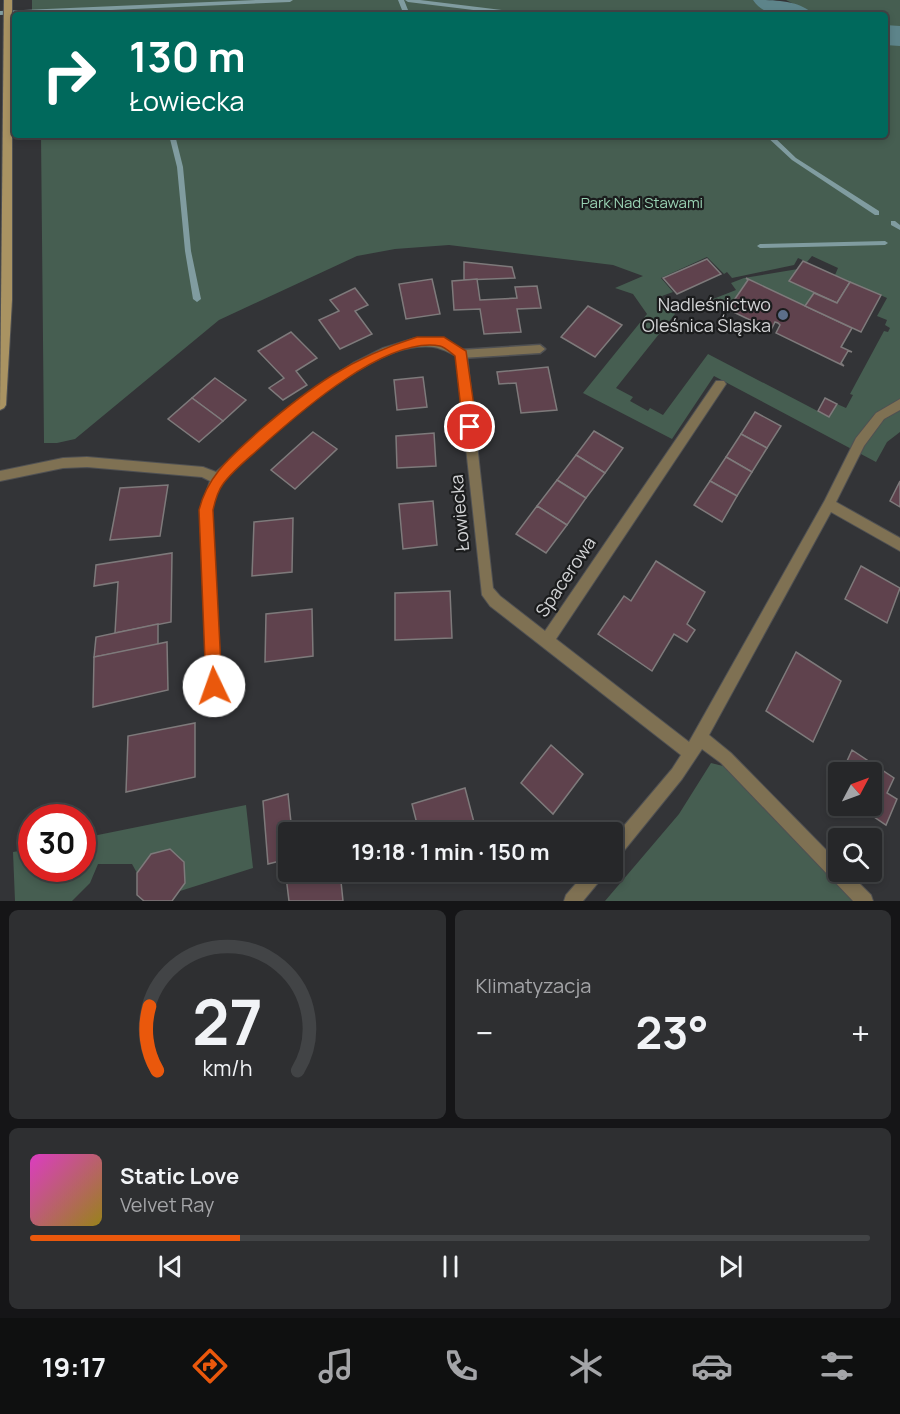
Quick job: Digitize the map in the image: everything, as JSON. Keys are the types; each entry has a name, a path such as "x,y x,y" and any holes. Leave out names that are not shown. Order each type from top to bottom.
{"main road":[{"path":"0,405 8,300 4,149 8,0"}],"street":[{"path":"214,686 206,510 210,493 218,479 307,398 357,366 392,350 417,342 444,342 461,354"},
{"name":"Łowiecka","path":"461,354 487,590 495,601 547,640"},
{"name":"Spacerowa","path":"691,753 547,640 720,384"},
{"path":"623,839 677,774 691,753 868,429 880,416 900,404"},
{"path":"0,476 63,464 87,462 203,472 218,479"},
{"path":"829,504 900,545"},
{"path":"699,737 726,758 865,901"},
{"path":"572,901 588,882"}],"lane":[{"path":"461,354 540,349"}],"green space":[{"path":"32,0 754,0 781,12 32,12"},
{"path":"786,0 900,0 900,31 888,31 888,12 809,12"},
{"name":"Park Nad Stawami","path":"888,40 900,41 900,432 887,442 876,462 714,376 672,439 583,393 647,314 633,294 615,288 643,276 613,265 449,245 395,249 357,256 219,320 75,439 44,443 41,138 888,138","holes":["812,256 838,268 835,275 887,298 877,316 887,320 885,325 890,328 888,332 884,331 850,394 853,395 846,408 837,404 829,417 708,354 663,415 650,408 648,411 630,401 633,397 616,388 675,314 662,296 673,292 661,278 707,257 724,274 727,272 732,278 794,265 798,258 807,262"]},
{"path":"798,269 789,281 814,293 805,306 746,278 748,280 728,309 717,307 713,302 713,299 736,290 731,283 744,278"},
{"path":"711,763 723,766 827,869 828,882 838,882 855,901 605,901 679,814"},
{"path":"246,805 253,868 180,891 185,883 184,862 170,850 151,854 137,873 132,864 98,864 96,869 96,835"},
{"path":"18,851 18,882 90,882 72,901 15,901 13,852"}],"building":[{"path":"707,259 721,274 677,294 663,278"},
{"path":"803,261 850,282 837,303 789,281"},
{"path":"464,262 512,267 515,278 464,280"},
{"name":"Nadleśnictwo Oleśnica Śląska","path":"746,278 852,328 841,347 852,352 848,351 841,363 844,366 776,333 780,325 778,323 775,322 771,330 725,308 728,309 748,280"},
{"path":"432,279 440,314 406,319 399,284"},
{"path":"477,279 480,300 517,298 515,287 537,286 541,308 517,309 521,332 484,334 480,309 454,310 452,281"},
{"path":"850,282 881,295 861,332 805,306 814,293 837,303"},
{"path":"355,288 368,305 355,311 372,334 340,349 319,320 339,311 330,300"},
{"path":"588,306 622,325 595,357 561,337"},
{"path":"291,332 317,358 296,371 307,385 283,400 269,388 284,378 258,351"},
{"path":"548,367 557,410 521,413 516,383 499,384 497,372"},
{"path":"423,377 427,407 397,410 394,380"},
{"path":"215,378 246,400 223,421 192,398"},
{"path":"192,398 223,421 199,442 168,419"},
{"path":"825,398 837,404 829,417 818,411"},
{"path":"755,412 781,426 767,448 741,434"},
{"path":"594,431 623,448 605,473 576,455"},
{"path":"313,432 337,449 295,489 271,470"},
{"path":"434,433 436,466 397,468 396,436"},
{"path":"741,434 767,448 752,472 726,457"},
{"path":"576,455 605,473 586,498 557,480"},
{"path":"726,457 752,472 737,496 710,481"},
{"path":"557,480 586,498 567,525 537,506"},
{"path":"710,481 737,496 722,522 694,505"},
{"path":"900,481 900,507 890,501"},
{"path":"168,485 160,536 110,540 120,488"},
{"path":"433,501 437,545 403,549 399,504"},
{"path":"537,506 567,525 546,553 516,534"},
{"path":"293,518 292,572 252,576 254,522"},
{"path":"172,553 171,622 115,633 118,582 94,586 96,565"},
{"path":"656,561 705,592 687,624 695,630 687,642 674,634 652,671 598,634 624,596 631,601"},
{"path":"861,566 900,588 887,623 845,599"},
{"path":"450,591 452,638 395,640 395,593"},
{"path":"312,609 313,656 265,662 266,614"},
{"path":"158,624 158,645 94,657 96,637"},
{"path":"167,642 168,690 93,707 94,657"},
{"path":"796,652 841,681 813,742 766,711"},
{"path":"195,723 195,777 126,792 128,736"},
{"path":"551,745 583,774 553,814 521,783"},
{"path":"852,750 870,762 847,762"},
{"path":"882,770 894,778 887,793 897,799 886,825 873,816 882,816"},
{"path":"465,788 474,822 416,822 412,804"},
{"path":"288,794 291,822 278,822 278,862 268,864 263,801"},
{"path":"170,849 184,862 185,883 172,901 144,901 137,895 137,873 151,854"},
{"path":"287,882 341,882 343,901 289,901"}],"waterway":[{"path":"22,12 290,0"},
{"path":"401,0 406,12"},
{"path":"408,0 502,12"},
{"path":"768,0 792,12"},
{"path":"0,13 12,12"},
{"path":"888,35 900,36"},
{"path":"173,138 180,167 188,251 197,299"},
{"path":"771,138 794,159 877,213"},
{"path":"893,223 900,228"},
{"path":"760,246 885,243"}],"place":[{"name":"Nadleśnictwo Oleśnica Śląska","path":"783,315"}],"route":[{"path":"214,686 206,510 210,493 218,479 235,461 307,398 330,381 392,350 417,342 434,340 444,342 461,354 464,362 470,427"}]}
